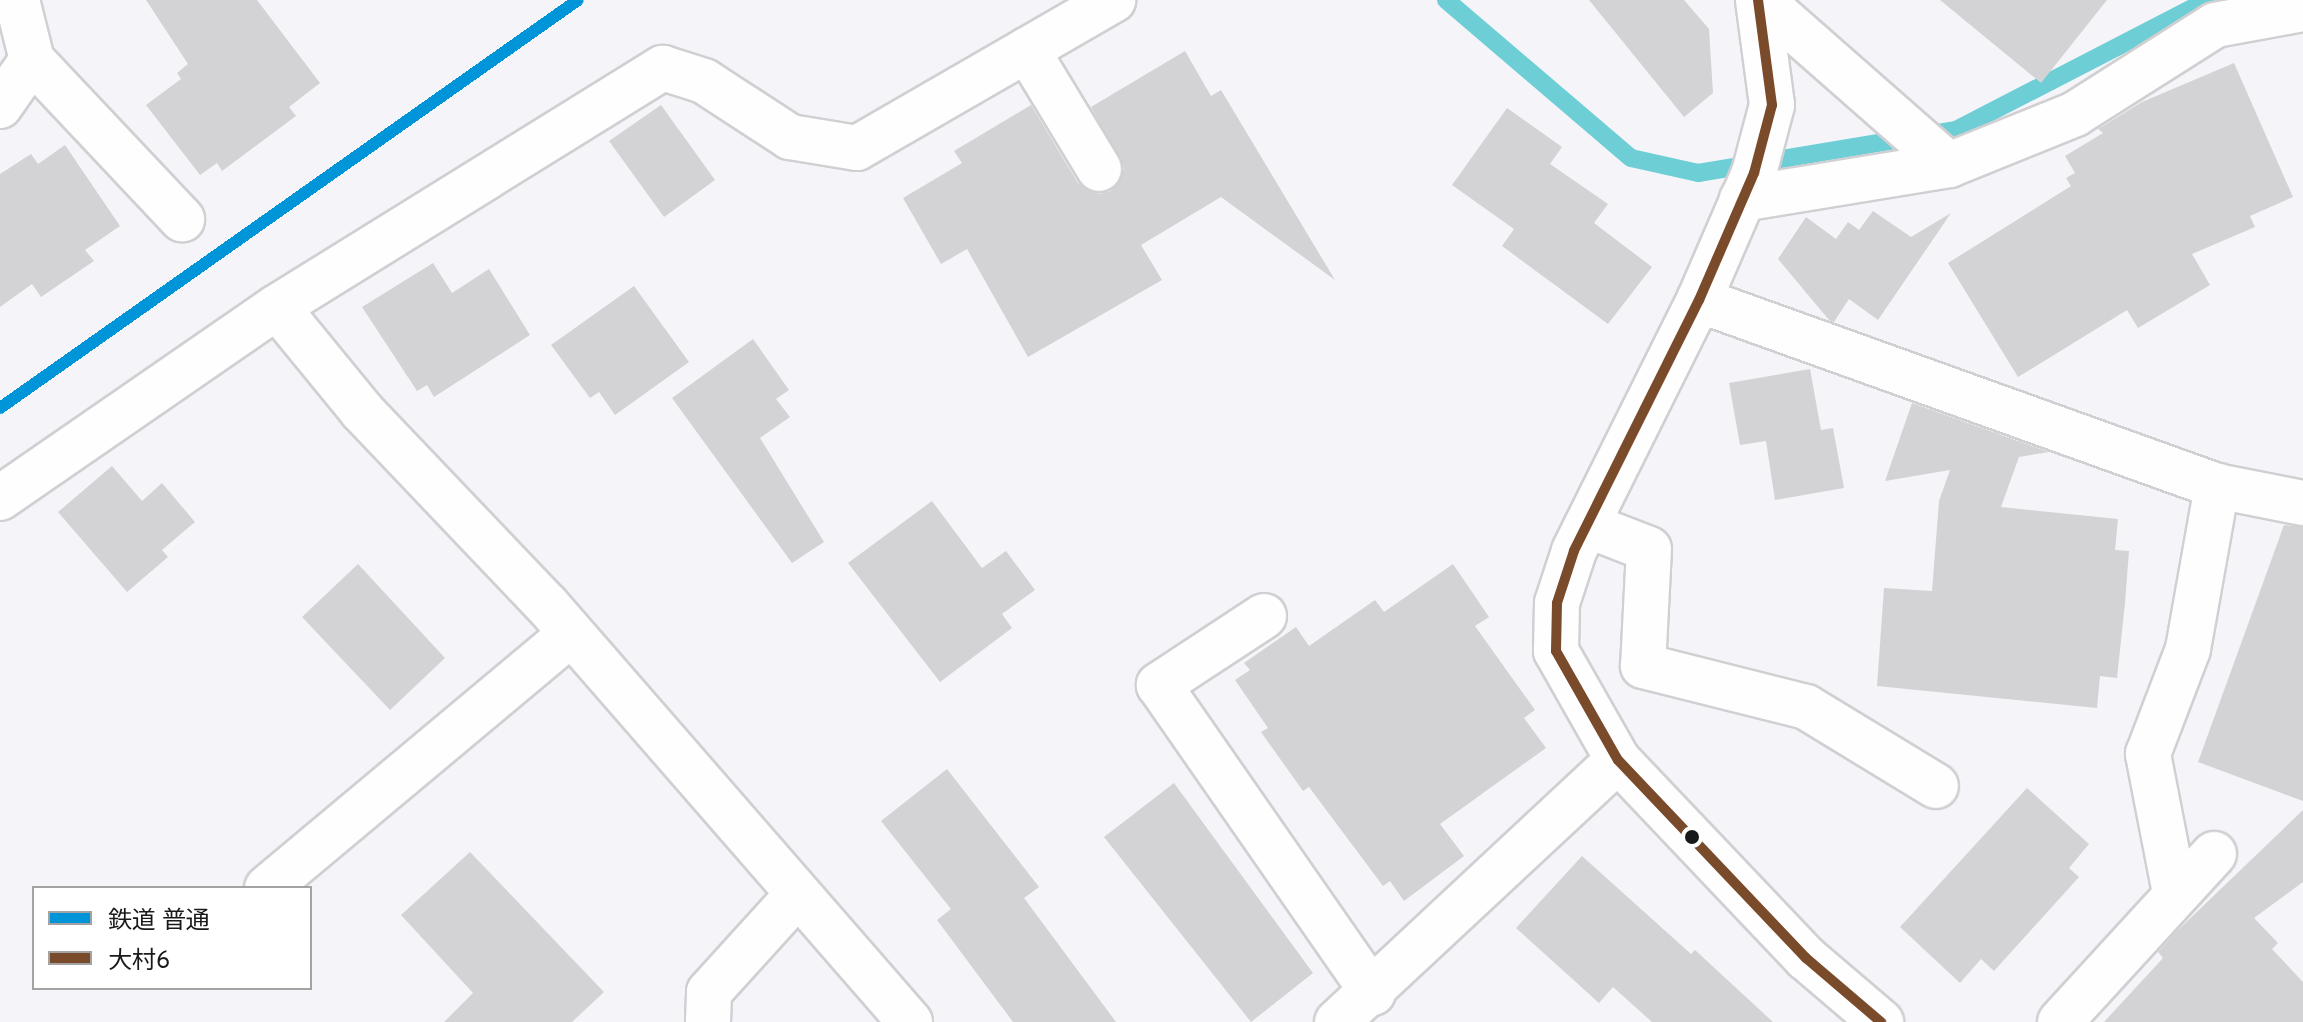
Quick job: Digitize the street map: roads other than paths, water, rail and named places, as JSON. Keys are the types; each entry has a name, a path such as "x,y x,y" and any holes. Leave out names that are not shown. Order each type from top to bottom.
{"street":[{"path":"17,0 32,60 182,219"},
{"path":"0,498 277,307 663,68 704,81 790,137 857,148 1113,0"},
{"path":"1760,1 1947,163"},
{"path":"1760,1 1772,105 1748,186 1699,300 1587,525 1557,603 1556,651 1618,760 1806,958 1881,1022"},
{"path":"1748,186 1947,163 2075,114 2215,25 2303,9"},
{"path":"1027,50 1099,169"},
{"path":"0,106 32,60"},
{"path":"1699,300 2217,486 2303,503"},
{"path":"277,307 362,411 571,634 910,1022"},
{"path":"2175,893 2148,754 2188,649 2217,486"},
{"path":"1587,525 1649,549 1643,666 1806,707 1936,786"},
{"path":"1264,616 1159,685 1373,993"},
{"path":"269,886 571,634"},
{"path":"1337,1022 1373,993 1618,760"},
{"path":"2060,1022 2214,854"},
{"path":"708,1022 709,992 798,894"}],"waterway":[{"path":"1446,0 1631,158 1698,173 1956,130 2208,0"}],"rail line":[{"name":"普通","path":"0,408 578,0"}]}
